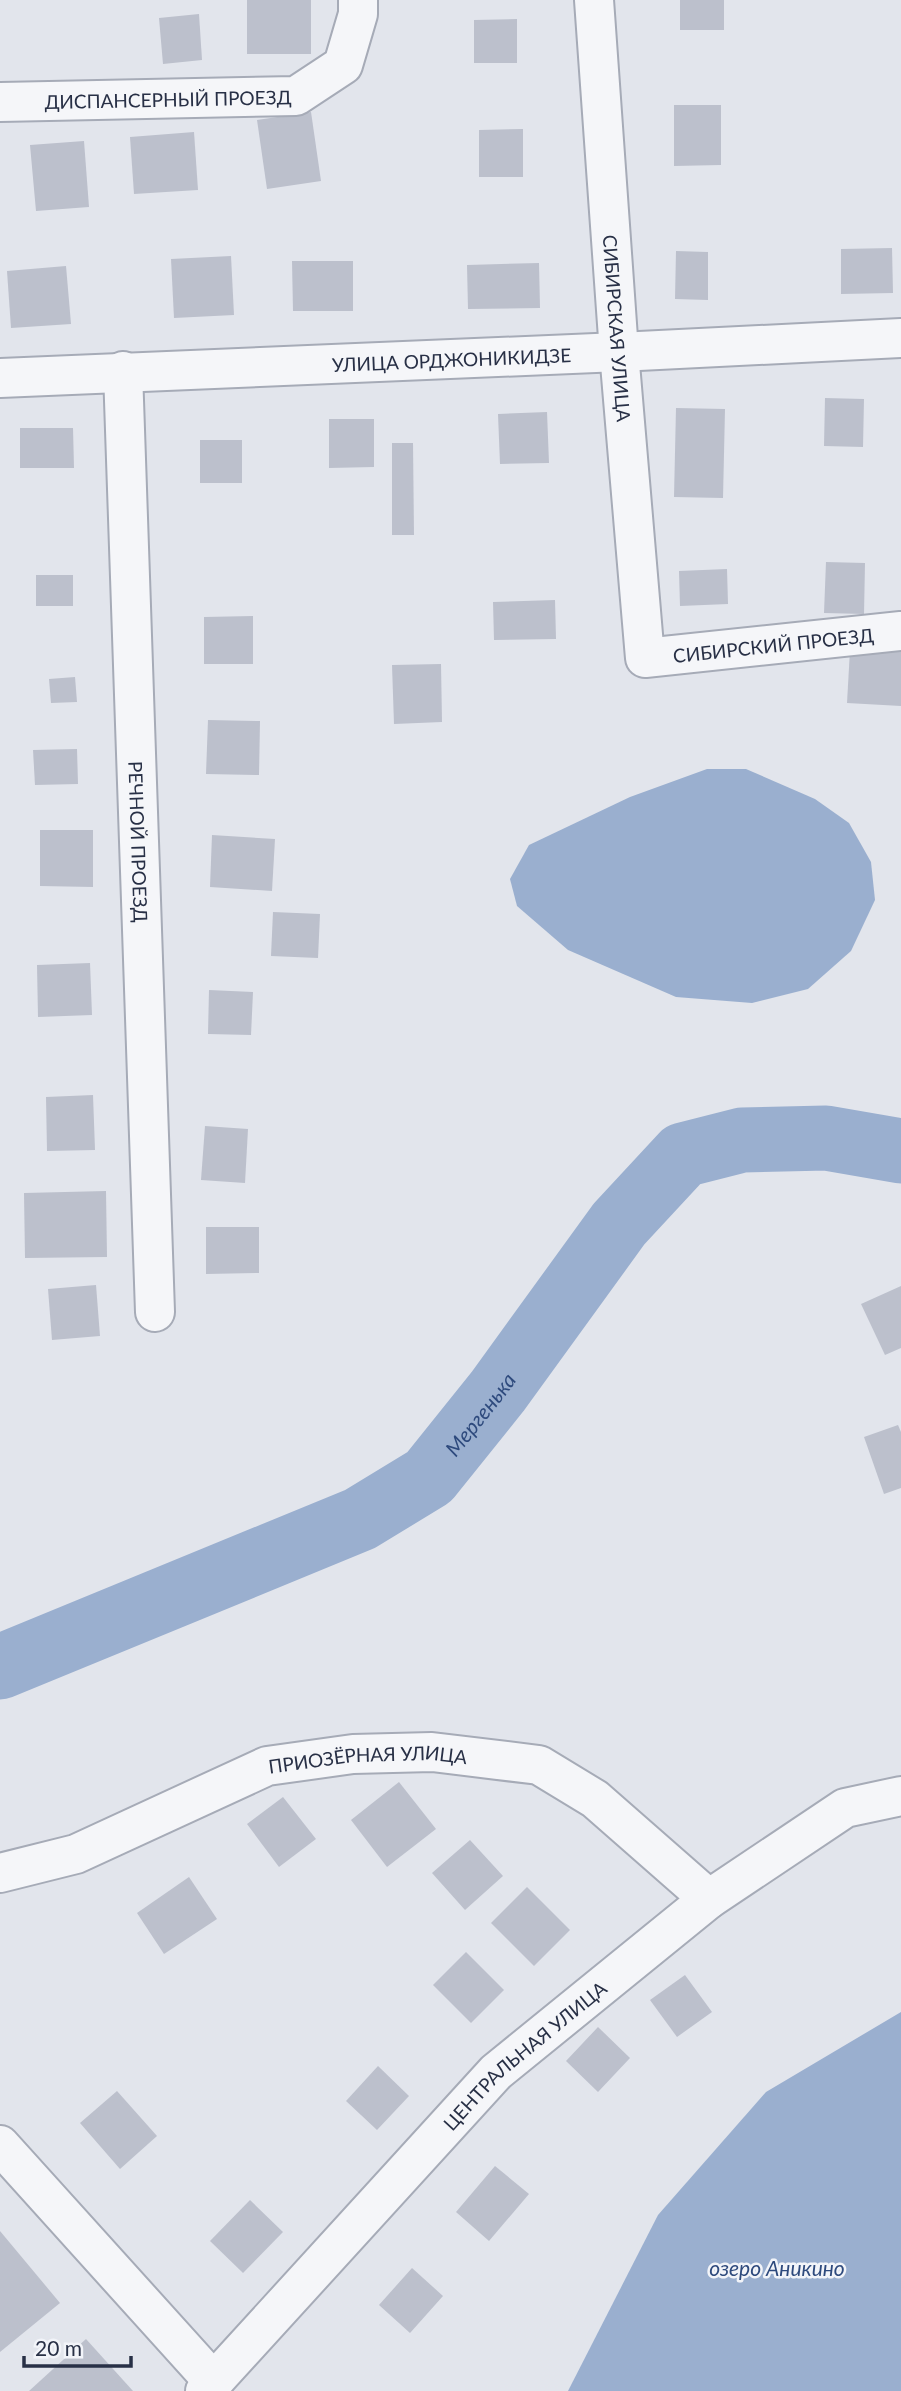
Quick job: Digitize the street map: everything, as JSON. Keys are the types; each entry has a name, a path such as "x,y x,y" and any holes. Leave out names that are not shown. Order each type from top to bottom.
{"street":[{"name":"ДИСПАНСЕРНЫЙ ПРОЕЗД","path":"0,102 296,96 343,65 358,14 358,0"},
{"name":"СИБИРСКАЯ УЛИЦА","path":"594,0 619,352 645,657"},
{"name":"УЛИЦА ОРДЖОНИКИДЗЕ","path":"0,378 901,338"},
{"name":"РЕЧНОЙ ПРОЕЗД","path":"124,372 155,1312"},
{"name":"СИБИРСКИЙ ПРОЕЗД","path":"645,657 901,631"},
{"name":"ПРИОЗЁРНАЯ УЛИЦА","path":"0,1873 76,1854 267,1766 353,1754 432,1752 539,1765 595,1799 709,1899"},
{"name":"ЦЕНТРАЛЬНАЯ УЛИЦА","path":"210,2386 496,2072 709,1899 845,1808 901,1796"},
{"path":"0,2145 210,2386"}],"water":[{"path":"707,769 746,769 815,799 849,823 871,862 875,900 851,951 808,989 752,1003 676,997 568,950 517,906 510,879 529,845 630,797"},
{"name":"озеро Аникино","path":"901,2012 901,2391 568,2391 658,2215 766,2092"}],"building":[{"path":"247,0 311,0 311,54 247,54"},
{"path":"680,0 724,0 724,30 680,30"},
{"path":"199,14 202,60 163,64 159,18"},
{"path":"517,19 517,63 474,63 474,20"},
{"path":"674,105 721,105 721,165 674,166"},
{"path":"311,112 321,181 267,189 257,120"},
{"path":"523,129 523,177 479,177 479,130"},
{"path":"194,132 198,190 134,194 130,137"},
{"path":"84,141 89,207 36,211 30,145"},
{"path":"892,248 893,293 841,294 841,249"},
{"path":"676,251 708,252 708,300 675,299"},
{"path":"231,256 234,315 174,318 171,259"},
{"path":"292,261 353,261 353,311 293,311"},
{"path":"539,263 540,308 468,309 467,265"},
{"path":"66,266 71,324 11,328 7,271"},
{"path":"825,398 864,399 863,447 824,446"},
{"path":"676,408 725,409 723,498 674,497"},
{"path":"547,412 549,463 500,464 498,414"},
{"path":"329,419 374,419 374,467 329,468"},
{"path":"20,428 73,428 74,468 20,468"},
{"path":"200,440 242,440 242,483 200,483"},
{"path":"392,443 413,443 414,535 392,535"},
{"path":"826,562 865,563 864,614 824,613"},
{"path":"727,569 728,604 680,606 679,571"},
{"path":"36,575 73,575 73,606 36,606"},
{"path":"555,600 556,639 494,640 493,602"},
{"path":"253,616 253,664 204,664 204,617"},
{"path":"850,650 901,652 901,706 847,703"},
{"path":"441,664 442,722 394,724 392,665"},
{"path":"75,677 77,702 51,703 49,679"},
{"path":"208,720 260,721 259,775 206,774"},
{"path":"77,749 78,784 35,785 33,750"},
{"path":"40,830 93,830 93,887 40,886"},
{"path":"212,835 275,839 272,891 210,887"},
{"path":"273,912 320,914 318,958 271,956"},
{"path":"90,963 92,1015 38,1017 37,965"},
{"path":"209,990 253,992 251,1035 208,1034"},
{"path":"93,1095 95,1150 47,1151 46,1097"},
{"path":"205,1126 248,1129 245,1183 201,1180"},
{"path":"106,1191 107,1257 25,1258 24,1193"},
{"path":"206,1227 259,1227 259,1273 206,1274"},
{"path":"96,1285 100,1336 52,1340 48,1289"},
{"path":"901,1286 901,1348 885,1355 861,1304"},
{"path":"898,1425 901,1432 901,1488 884,1494 864,1437"},
{"path":"399,1782 436,1829 387,1867 351,1820"},
{"path":"283,1797 316,1839 279,1867 247,1824"},
{"path":"470,1840 503,1876 465,1910 432,1873"},
{"path":"189,1877 217,1919 164,1954 137,1913"},
{"path":"527,1887 570,1930 534,1966 491,1923"},
{"path":"466,1952 504,1990 471,2023 433,1985"},
{"path":"685,1975 712,2012 677,2037 650,2000"},
{"path":"598,2027 630,2058 598,2092 566,2061"},
{"path":"378,2066 409,2096 377,2130 346,2101"},
{"path":"117,2091 157,2136 120,2169 80,2123"},
{"path":"495,2166 529,2194 489,2241 456,2212"},
{"path":"250,2200 283,2232 243,2273 210,2241"},
{"path":"0,2231 60,2303 0,2352"},
{"path":"412,2268 443,2296 410,2333 379,2305"},
{"path":"86,2339 133,2391 29,2391"}],"waterway":[{"name":"Мергенька","path":"0,1667 360,1519 429,1477 498,1391 619,1224 683,1155 742,1140 826,1138 901,1151"}]}
